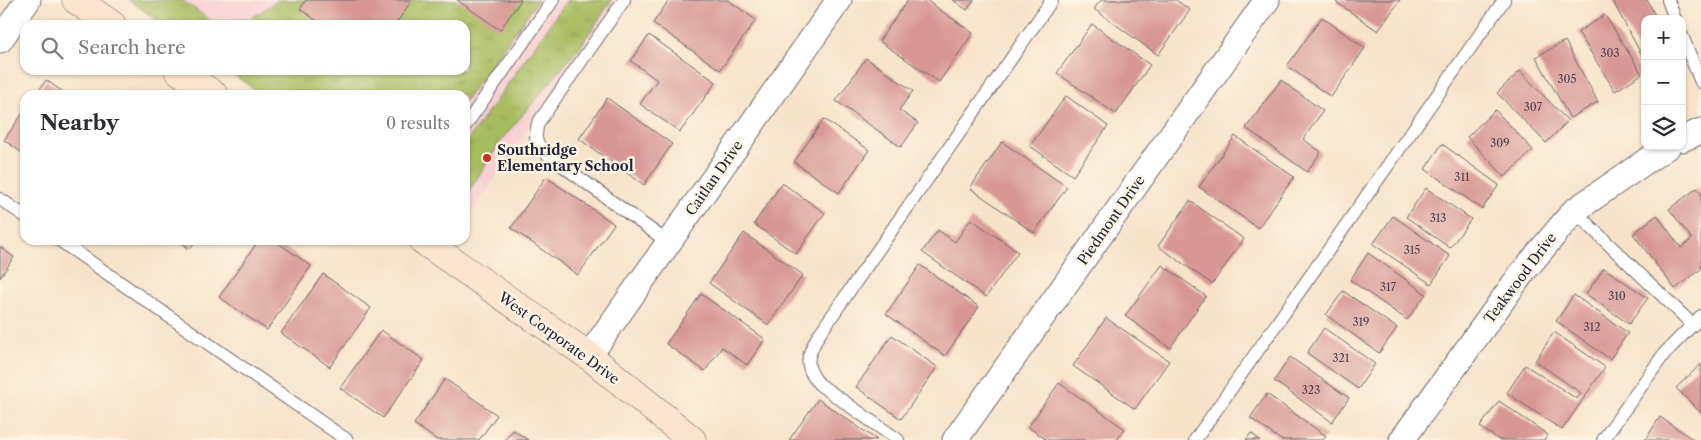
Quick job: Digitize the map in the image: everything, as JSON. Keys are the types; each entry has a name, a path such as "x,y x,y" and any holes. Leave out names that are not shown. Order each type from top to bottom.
{"street":[{"path":"0,40 28,0"},
{"path":"76,0 105,20"},
{"name":"Caitlan Drive","path":"589,356 839,0"},
{"name":"Piedmont Drive","path":"955,440 1267,0"},
{"path":"185,75 207,90"},
{"path":"1686,137 1701,131"},
{"name":"Teakwood Drive","path":"1402,440 1522,273 1574,211 1662,150"},
{"name":"West Corporate Drive","path":"429,245 589,356 692,440"}],"lane":[{"path":"470,119 553,0"},
{"path":"624,0 538,123 535,135 538,145 548,155 669,243"},
{"path":"898,440 819,384 811,374 808,362 811,350 818,336 1052,0"},
{"path":"1194,440 1504,0"},
{"path":"1668,0 1674,15"},
{"path":"1686,46 1701,82"},
{"path":"0,199 20,213"},
{"path":"1574,211 1697,321 1664,354 1603,440"},
{"path":"66,245 347,440"}],"shaded area":[{"name":"Southridge Elementary School","path":"144,0 616,0 470,215 470,90 465,90 465,75 470,75 470,20 172,20"}],"green space":[{"path":"129,0 182,0 210,20 157,20"},
{"path":"278,0 538,0 470,94 470,90 255,90 234,75 470,75 470,20 238,20 250,19"},
{"path":"567,0 612,0 579,48 503,138 470,189 470,137"}],"building":[{"path":"306,0 412,0 398,20 316,20 300,9"},
{"path":"457,0 521,0 500,30"},
{"path":"669,0 728,0 756,20 720,70 653,23"},
{"path":"908,0 926,0 973,33 939,82 879,41"},
{"path":"953,0 974,0 967,10"},
{"path":"1101,0 1176,0 1190,10 1158,55 1094,9"},
{"path":"1337,0 1400,0 1378,31 1336,2"},
{"path":"1612,0 1647,0 1655,15 1641,15 1641,54"},
{"path":"1605,15 1641,75 1615,91 1578,32"},
{"path":"1322,17 1365,48 1331,97 1287,66"},
{"path":"1092,24 1150,65 1116,114 1057,73"},
{"path":"649,35 716,82 680,132 640,104 657,80 631,61"},
{"path":"1565,41 1598,102 1570,118 1536,57"},
{"path":"866,58 913,91 899,110 918,123 901,147 836,101"},
{"path":"1520,71 1568,121 1546,143 1497,93"},
{"path":"46,80 60,90 39,90"},
{"path":"1281,80 1323,111 1303,139 1321,152 1307,172 1246,128"},
{"path":"1066,96 1108,126 1073,176 1030,146"},
{"path":"607,98 672,144 644,185 579,139"},
{"path":"1495,110 1533,150 1505,177 1467,137"},
{"path":"20,117 20,151 4,140"},
{"path":"824,119 869,150 839,193 794,162"},
{"path":"1235,136 1294,177 1258,228 1199,187"},
{"path":"1002,142 1067,187 1034,233 970,188"},
{"path":"1442,144 1499,185 1482,209 1425,169"},
{"path":"546,177 614,224 578,275 511,228"},
{"path":"782,183 825,213 796,254 754,224"},
{"path":"1426,188 1471,219 1450,248 1406,217"},
{"path":"1697,188 1701,193 1701,269 1675,289 1633,234 1657,215 1681,248 1692,239 1669,209"},
{"path":"1190,201 1244,239 1212,284 1158,246"},
{"path":"1393,216 1450,256 1431,284 1373,244"},
{"path":"971,219 1018,252 986,297 922,252 938,230 955,242"},
{"path":"744,233 803,275 768,325 709,283"},
{"path":"185,245 193,245 190,249"},
{"path":"255,245 281,245 311,266 267,330 219,297"},
{"path":"0,247 14,257 0,278"},
{"path":"1368,253 1426,294 1407,320 1350,280"},
{"path":"920,265 979,307 945,356 886,314"},
{"path":"1162,265 1206,296 1170,348 1125,316"},
{"path":"1604,268 1648,298 1629,324 1586,294"},
{"path":"323,274 371,308 330,367 281,333"},
{"path":"1343,291 1397,328 1379,353 1326,315"},
{"path":"701,294 765,339 747,365 722,347 705,371 666,344"},
{"path":"1574,295 1628,333 1610,359 1556,321"},
{"path":"1106,318 1169,361 1135,409 1073,366"},
{"path":"1324,328 1375,364 1358,389 1307,353"},
{"path":"381,330 424,360 383,418 340,388"},
{"path":"1554,332 1605,367 1562,430 1507,393 1525,365 1577,399 1581,393 1535,361"},
{"path":"892,335 937,367 901,419 856,387"},
{"path":"1290,357 1349,398 1332,422 1274,381"},
{"path":"1701,364 1701,413 1676,388"},
{"path":"445,379 497,415 479,440 437,440 414,424"},
{"path":"1059,383 1125,429 1117,440 1047,440 1028,427"},
{"path":"1267,394 1326,436 1323,440 1281,440 1250,418"},
{"path":"818,399 877,440 789,440"},
{"path":"1499,401 1548,435 1544,440 1499,440 1480,427"},
{"path":"1660,417 1694,440 1645,440"},
{"path":"513,430 528,440 505,440"},
{"path":"1251,433 1260,440 1246,440"}],"place":[{"name":"Southridge Elementary School","path":"487,158"}]}
